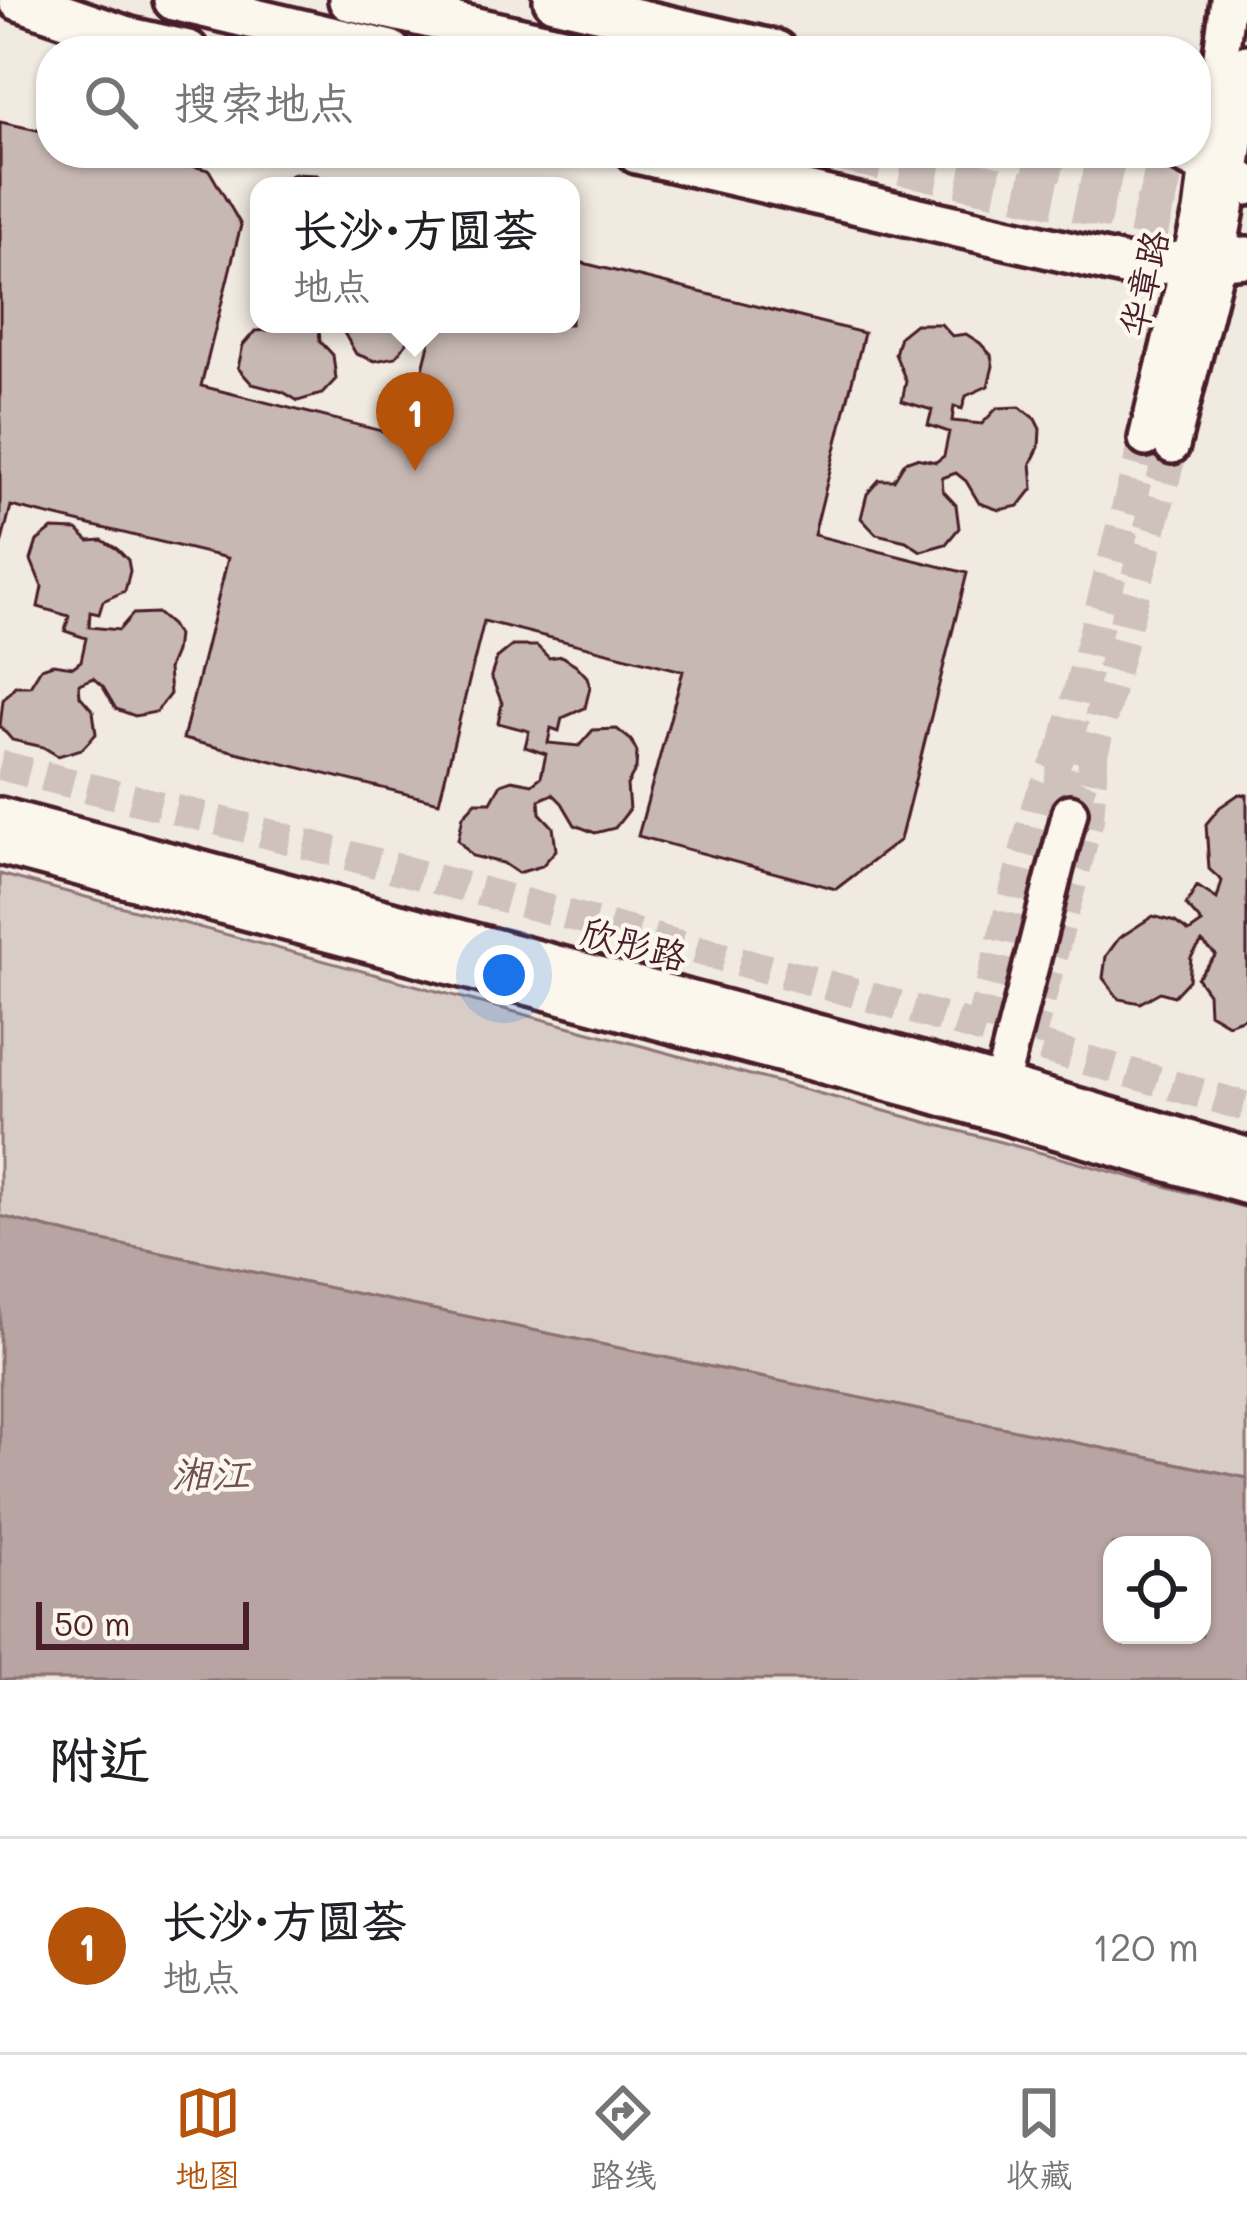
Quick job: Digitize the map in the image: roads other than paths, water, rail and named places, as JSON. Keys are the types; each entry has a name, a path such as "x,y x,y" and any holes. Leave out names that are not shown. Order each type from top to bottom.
{"main road":[{"path":"19,0 124,36"},
{"path":"174,0 326,36"},
{"path":"349,0 512,36"},
{"path":"554,0 711,36"},
{"name":"华章路","path":"1159,442 1219,259 1217,170 1228,0"},
{"name":"华章路","path":"1217,170 1247,62"},
{"path":"702,168 1128,266 1219,259"},
{"path":"990,1096 1064,810"},
{"name":"欣彤路","path":"0,815 990,1096 1247,1155"},
{"name":"欣彤路","path":"0,847 872,1078 990,1096 1247,1187"}],"water":[{"name":"湘江","path":"0,1216 1247,1478 1247,1680 0,1680"}],"tunnel":[{"path":"914,168 1232,236"},
{"path":"1090,168 1247,205"},
{"path":"1058,799 1068,736 1146,439"},
{"path":"1070,812 1094,744 1172,446"},
{"path":"979,1029 1037,804 1068,736"},
{"path":"1029,1043 1089,819 1094,744"},
{"path":"0,765 871,997 1247,1107"}],"place":[{"name":"长沙·方圆荟","path":"415,471"}]}
